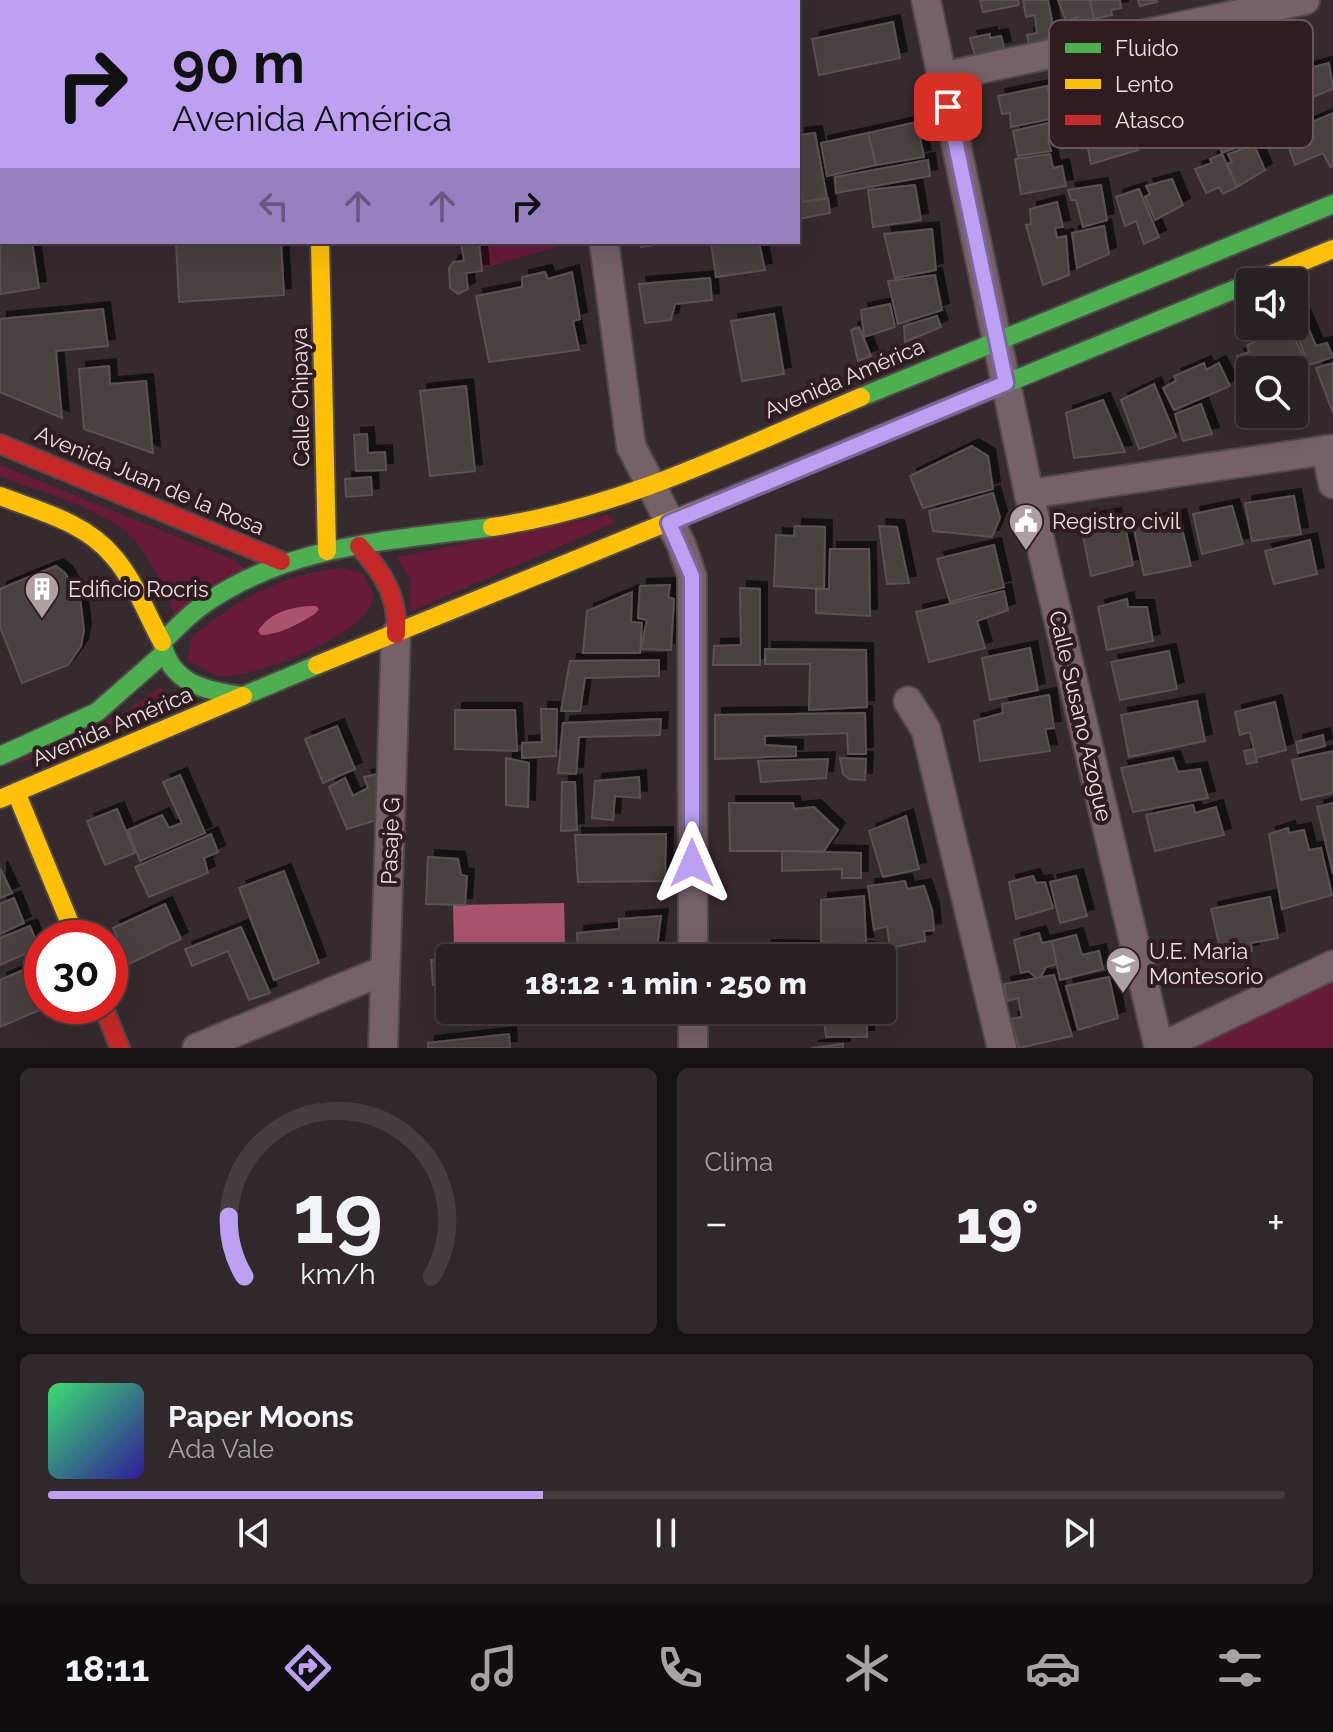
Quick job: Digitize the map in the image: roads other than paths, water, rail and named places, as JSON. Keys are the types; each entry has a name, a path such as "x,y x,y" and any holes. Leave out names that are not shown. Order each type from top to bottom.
{"main road":[{"name":"Avenida América","path":"0,756 97,712 215,593 281,561 327,551 533,521 576,510 648,484 1333,204"},
{"name":"Calle Chipaya","path":"320,244 327,551"},
{"path":"1286,268 1333,249"},
{"path":"359,546 389,583 397,609 396,634 1236,288"},
{"name":"Avenida Juan de la Rosa","path":"0,444 281,561"},
{"path":"0,496 85,532 104,546 119,563 171,669 189,685 209,692 243,696"},
{"name":"Avenida América","path":"8,796 396,634"},
{"path":"8,796 67,920"},
{"path":"110,1024 120,1048"}],"street":[{"name":"Calle Susano Azogue","path":"926,0 1029,494 1159,1048"},
{"path":"1211,20 1305,0"},
{"path":"942,77 1049,54"},
{"path":"604,244 631,446 692,576 693,944"},
{"path":"1029,494 1330,450 1333,484"},
{"name":"Pasaje G","path":"383,1048 396,634"},
{"path":"908,701 926,730 1002,1048"},
{"path":"1159,1048 1333,965"},
{"path":"197,1048 385,970"},
{"path":"693,1024 693,1048"}],"place":[{"name":"Registro civil","path":"1026,552"},
{"name":"Edificio Rocris","path":"42,620"},
{"name":"U.E. Maria Montesorio","path":"1123,995"}]}
